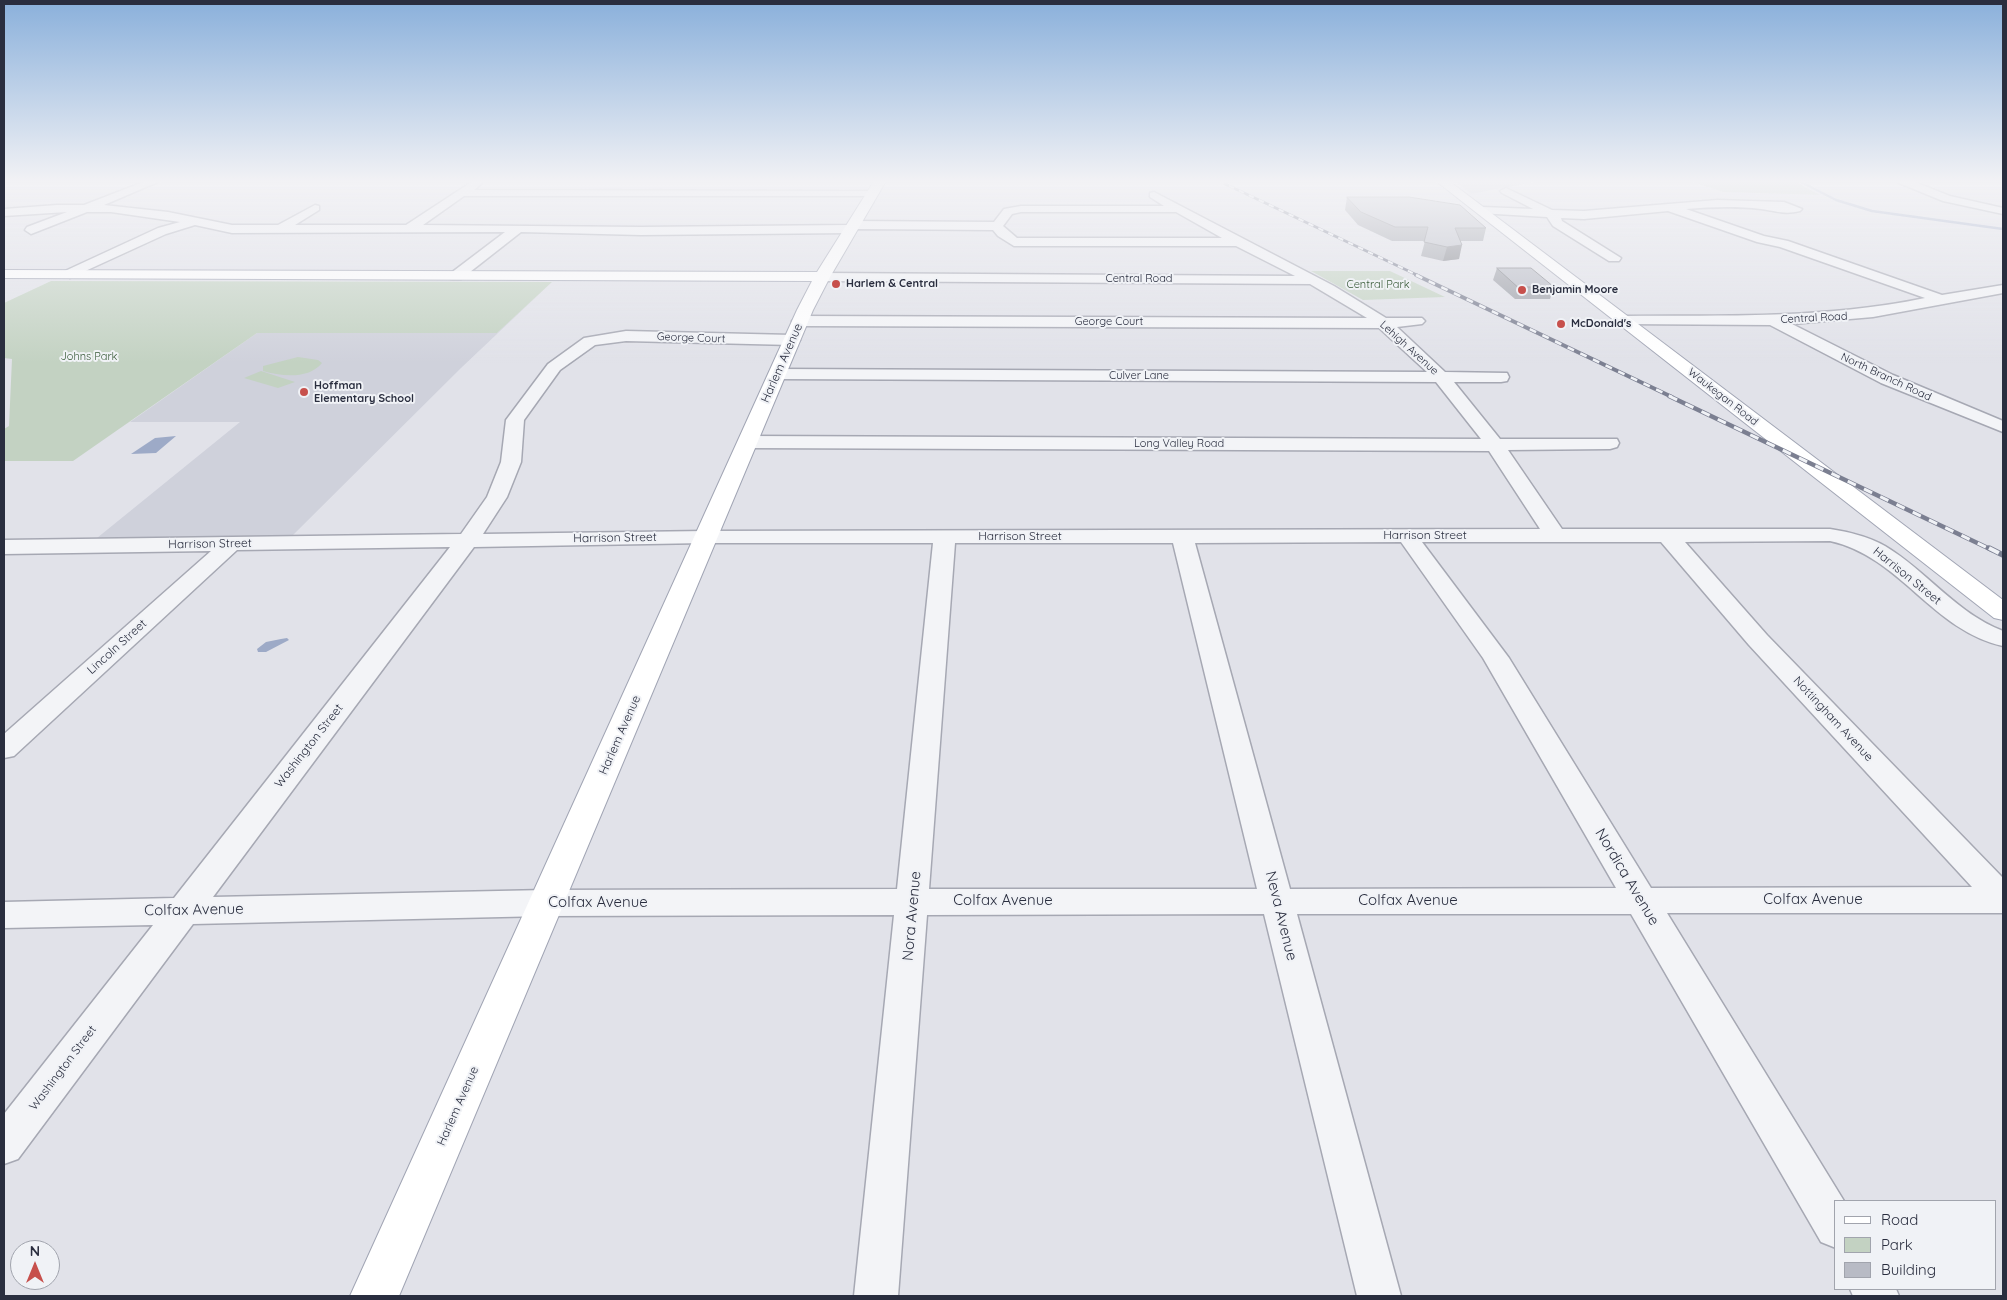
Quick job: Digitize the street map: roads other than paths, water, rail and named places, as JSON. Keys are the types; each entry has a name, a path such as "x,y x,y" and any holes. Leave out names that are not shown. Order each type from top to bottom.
{"main road":[{"name":"Harlem Avenue","path":"374,1296 796,330 822,277 844,242"},
{"name":"Waukegan Road","path":"1522,242 2003,612"},
{"name":"Central Road","path":"4,274 822,277"}],"street":[{"path":"70,274 141,242"},
{"path":"456,276 500,242"},
{"path":"1014,242 1237,242"},
{"name":"Lehigh Avenue","path":"1237,242 1315,280 1382,323 1443,378 1494,445 1555,535"},
{"path":"1585,242 1614,258"},
{"path":"1773,242 1943,300"},
{"name":"Central Road","path":"822,277 1315,280"},
{"name":"Central Road","path":"1623,320 1772,320 1851,316 1898,310 2003,289"},
{"name":"North Branch Road","path":"1772,320 1887,379 1999,423"},
{"name":"George Court","path":"590,341 626,336 796,330 1417,321"},
{"name":"Washington Street","path":"4,1144 468,540 497,497 511,462 515,420 554,367 590,341"},
{"name":"Culver Lane","path":"777,374 1501,377"},
{"name":"Long Valley Road","path":"748,442 1494,445 1610,443"},
{"name":"Nottingham Avenue","path":"1667,535 1758,640 2003,899"},
{"name":"Harrison Street","path":"4,547 706,537 1830,535 1856,539 1877,550 1972,628 2003,639"},
{"name":"Nora Avenue","path":"876,1296 914,900 945,536"},
{"name":"Neva Avenue","path":"1182,536 1379,1296"},
{"name":"Nordica Avenue","path":"1407,536 1428,570 1479,630 1834,1224"},
{"name":"Lincoln Street","path":"4,750 231,544"},
{"name":"Colfax Avenue","path":"4,915 546,903 914,900 2003,899"}],"water":[{"path":"176,436 156,453 131,454 155,438"},
{"path":"287,638 289,640 266,652 258,652 257,649 266,642"}],"railway":[{"path":"1347,242 1419,276"},
{"path":"1416,275 1672,397"},
{"path":"1669,396 1992,550"},
{"path":"1989,548 2003,555"}],"place":[{"name":"Harlem & Central","path":"836,284"},
{"name":"Benjamin Moore","path":"1522,290"},
{"name":"McDonald's","path":"1561,324"},
{"name":"Hoffman Elementary School","path":"304,392"}],"park label":[{"name":"Central Park","path":"1378,285"},
{"name":"Johns Park","path":"89,357"}]}
